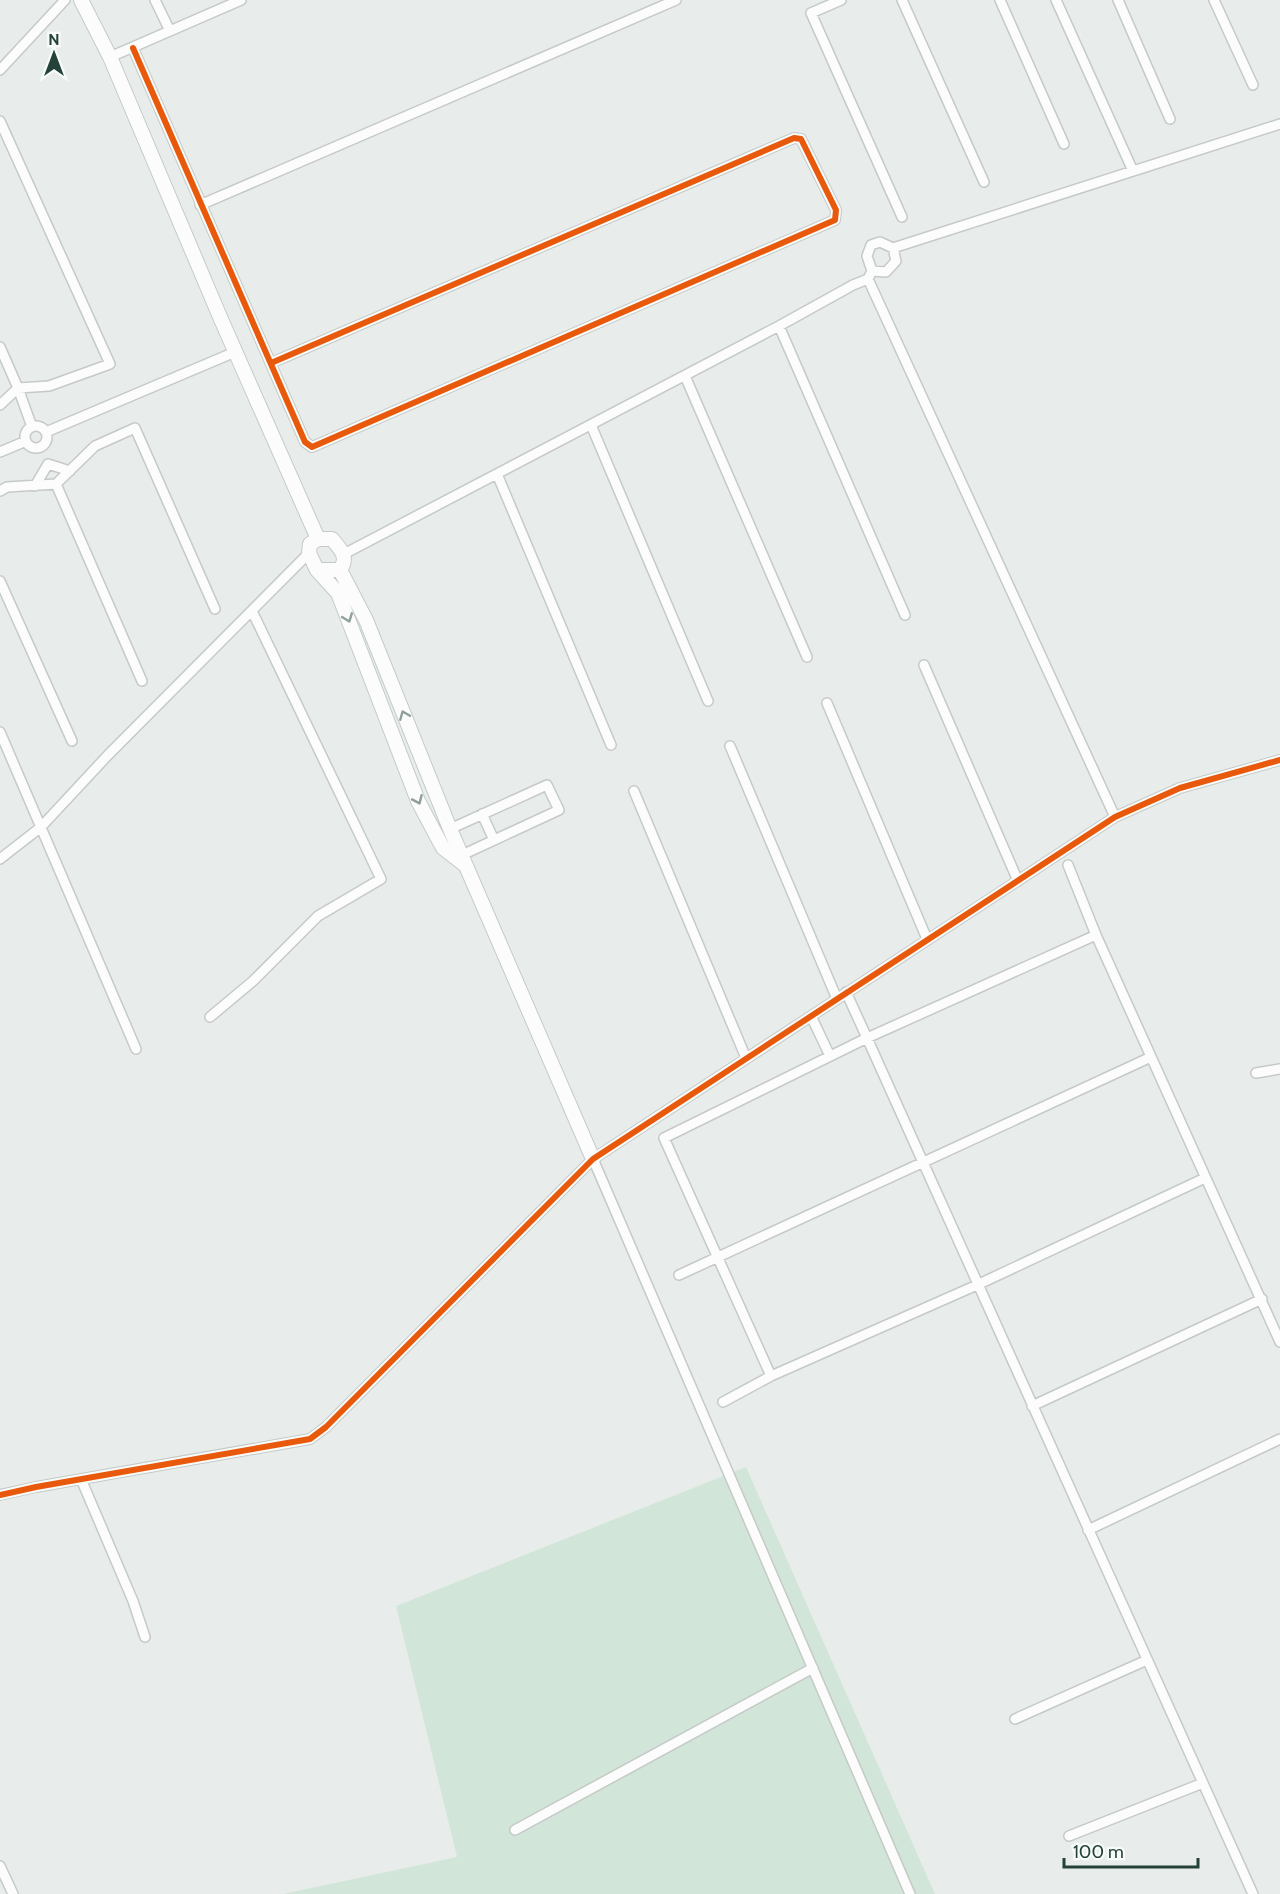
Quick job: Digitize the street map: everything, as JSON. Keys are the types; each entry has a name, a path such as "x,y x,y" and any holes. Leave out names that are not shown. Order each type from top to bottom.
{"street":[{"path":"0,70 65,0"},
{"path":"81,0 110,57 318,539"},
{"path":"155,0 170,31"},
{"path":"110,57 242,0"},
{"path":"200,205 676,0"},
{"path":"841,0 811,14 902,217"},
{"path":"902,0 984,182"},
{"path":"1000,0 1064,144"},
{"path":"1056,0 1133,171"},
{"path":"1118,0 1170,118"},
{"path":"1214,0 1253,85"},
{"path":"133,48 305,442 312,447 835,220 836,210 801,139 794,138 271,363"},
{"path":"0,121 110,364 48,386 18,388 0,405"},
{"path":"1115,817 870,275 867,256 871,245 880,242 893,248 1280,124"},
{"path":"344,554 779,327 870,275 886,272 896,261 893,248"},
{"path":"779,327 905,615"},
{"path":"0,347 32,427"},
{"path":"46,432 236,352"},
{"path":"686,375 807,657"},
{"path":"591,425 708,701"},
{"path":"38,426 46,432 47,438 41,447 35,448 26,441 27,430 32,427 38,426"},
{"path":"0,491 6,487 56,484 95,446 135,428 215,609"},
{"path":"0,452 26,441"},
{"path":"41,447 48,464 70,471"},
{"path":"35,486 48,464"},
{"path":"497,474 611,745"},
{"path":"56,484 142,681"},
{"path":"340,570 345,562 344,554 332,539 318,539 310,544 309,553 317,570 338,593 418,801 443,848 464,861"},
{"path":"0,859 41,827 309,553"},
{"path":"317,570 340,570"},
{"path":"340,570 366,620 450,829 910,1894"},
{"path":"0,581 72,741"},
{"path":"210,1017 253,981 318,916 381,879 252,611"},
{"path":"924,665 1018,880"},
{"path":"827,703 927,939"},
{"path":"0,732 136,1049"},
{"path":"730,746 837,999"},
{"path":"0,1495 309,1439 326,1427 593,1159 1115,817 1180,788 1280,760"},
{"path":"450,829 547,785 559,810 494,840 464,861"},
{"path":"634,791 746,1058"},
{"path":"482,814 494,840"},
{"path":"1068,865 1096,935 1280,1342"},
{"path":"771,1376 664,1138 867,1038 1096,935"},
{"path":"846,992 1253,1894"},
{"path":"811,1016 830,1056"},
{"path":"679,1275 1152,1057"},
{"path":"1256,1073 1280,1069"},
{"path":"723,1402 771,1376 977,1285 1205,1178"},
{"path":"1032,1406 1262,1299"},
{"path":"1088,1530 1280,1438"},
{"path":"81,1479 133,1601 145,1638"},
{"path":"1015,1719 1147,1660"},
{"path":"515,1830 813,1668"},
{"path":"1069,1836 1203,1783"},
{"path":"0,1866 13,1894"}],"green space":[{"path":"746,1467 935,1894 283,1894 457,1857 396,1606"}],"cycle path":[{"path":"133,48 305,442 312,447 835,220 836,210 801,139 794,138 271,363"},
{"path":"0,1495 310,1439 326,1427 593,1159 1115,817 1180,788 1280,760"}]}
